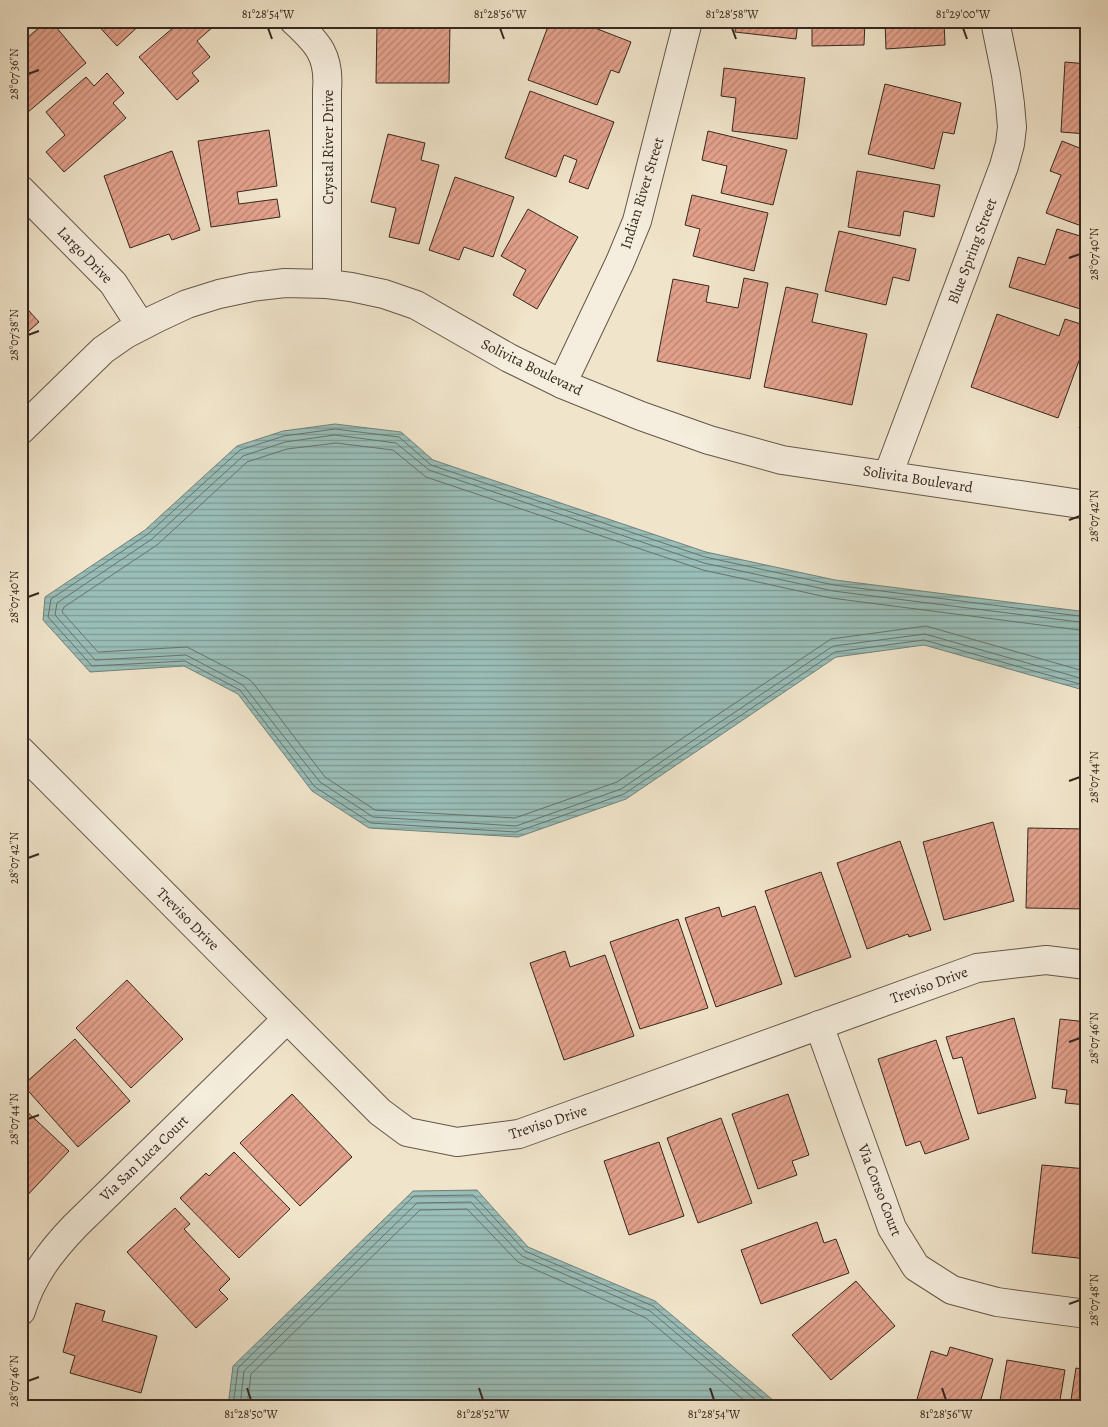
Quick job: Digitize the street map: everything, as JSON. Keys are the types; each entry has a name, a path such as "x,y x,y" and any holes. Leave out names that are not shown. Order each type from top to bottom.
{"street":[{"name":"Crystal River Drive","path":"294,21 312,37 323,55 328,76 328,284"},
{"name":"Indian River Street","path":"562,384 620,262 637,221 688,21"},
{"name":"Blue Spring Street","path":"888,475 1004,166 1010,144 1012,127 1010,104 995,21"},
{"name":"Largo Drive","path":"21,190 113,283 141,326"},
{"name":"Solivita Boulevard","path":"21,430 103,350 126,334 187,304 219,294 252,287 284,283 328,284 384,294 416,305 509,358 562,384 640,416 709,440 782,460 1087,505"},
{"name":"Treviso Drive","path":"21,751 380,1112 407,1132 457,1142 518,1134 977,968 1046,960 1087,965"},
{"name":"Via San Luca Court","path":"21,1312 32,1283 57,1245 287,1019"},
{"name":"Via Corso Court","path":"819,1025 892,1228 916,1267 952,1290 997,1302 1087,1314"}],"water":[{"path":"335,424 401,432 433,460 706,552 835,580 1087,612 1087,691 924,645 836,657 626,799 518,837 369,828 312,791 238,694 184,666 90,672 43,620 45,597 145,530 237,446 283,431"},
{"path":"477,1190 528,1247 655,1301 780,1406 228,1406 233,1366 413,1191"}],"building":[{"path":"47,21 51,21 86,63 21,118 21,43"},
{"path":"94,21 144,21 117,46"},
{"path":"181,21 211,21 215,25 197,41 210,57 192,73 199,81 177,100 139,57"},
{"path":"550,21 577,21 631,42 619,73 611,70 597,105 528,80"},
{"path":"736,21 798,21 796,39 735,32"},
{"path":"812,21 865,21 864,45 812,46"},
{"path":"885,21 944,21 945,45 886,49"},
{"path":"1043,21 1059,21 1045,26"},
{"path":"377,23 450,23 449,83 376,83"},
{"path":"1065,62 1087,64 1087,134 1061,132"},
{"path":"724,68 805,78 797,139 732,131 736,98 721,96"},
{"path":"107,73 124,93 113,103 126,118 64,172 46,152 65,135 46,112 86,77 94,86"},
{"path":"885,84 961,103 954,134 943,132 934,169 868,154"},
{"path":"530,91 614,122 588,189 569,182 577,160 564,155 556,177 505,158"},
{"path":"269,130 277,186 237,192 239,204 277,199 280,217 211,227 198,141"},
{"path":"708,131 787,150 773,205 721,193 727,166 702,160"},
{"path":"388,134 425,143 421,160 439,165 419,244 389,237 396,208 371,202"},
{"path":"1062,141 1087,151 1087,228 1046,213 1061,175 1050,171"},
{"path":"172,151 200,230 172,240 169,234 130,248 104,176"},
{"path":"857,171 940,185 934,217 904,211 900,236 848,227"},
{"path":"455,177 514,197 493,257 464,247 459,260 429,250"},
{"path":"692,195 768,213 754,271 693,256 700,229 685,225"},
{"path":"528,209 578,237 537,309 513,295 526,270 501,256"},
{"path":"1057,229 1087,238 1087,311 1009,287 1018,257 1045,265"},
{"path":"839,231 916,249 909,281 893,277 886,305 825,291"},
{"path":"744,278 768,283 750,379 657,361 673,279 709,286 706,302 738,308"},
{"path":"786,287 818,294 812,322 867,334 852,405 764,387"},
{"path":"21,302 39,322 21,338"},
{"path":"997,314 1059,336 1065,319 1087,326 1087,339 1058,418 971,387"},
{"path":"1087,405 1087,430 1079,428"},
{"path":"993,822 1014,901 944,920 923,842"},
{"path":"1028,828 1087,829 1087,909 1026,908"},
{"path":"900,841 931,930 909,937 908,934 867,949 837,863"},
{"path":"821,872 851,957 795,977 765,891"},
{"path":"755,906 782,984 716,1007 685,918 719,907 722,917"},
{"path":"678,919 708,1008 640,1029 610,942"},
{"path":"565,951 570,967 605,955 634,1036 564,1060 530,963"},
{"path":"127,980 183,1039 131,1088 76,1028"},
{"path":"1014,1018 1036,1098 978,1114 962,1057 953,1059 946,1037"},
{"path":"1060,1019 1087,1022 1087,1105 1065,1103 1067,1090 1052,1088"},
{"path":"75,1039 130,1101 78,1147 23,1085"},
{"path":"936,1040 969,1139 925,1154 920,1141 906,1146 878,1059"},
{"path":"292,1094 352,1157 300,1206 240,1143"},
{"path":"788,1094 809,1155 792,1161 797,1175 758,1189 732,1114"},
{"path":"21,1106 69,1151 22,1201 21,1200"},
{"path":"721,1118 752,1203 698,1223 667,1138"},
{"path":"659,1142 684,1216 629,1235 604,1161"},
{"path":"234,1152 290,1209 239,1258 180,1198 206,1173 209,1176"},
{"path":"1042,1165 1087,1169 1087,1259 1032,1253"},
{"path":"175,1208 190,1224 184,1229 230,1279 219,1290 228,1299 196,1328 127,1252"},
{"path":"817,1222 824,1243 836,1239 849,1273 761,1304 741,1250"},
{"path":"856,1281 895,1326 831,1380 792,1335"},
{"path":"76,1303 105,1311 102,1321 157,1336 141,1393 70,1373 75,1356 63,1352"},
{"path":"950,1347 993,1359 979,1406 915,1406 931,1351 947,1356"},
{"path":"1007,1360 1065,1370 1059,1406 999,1406"},
{"path":"1076,1368 1087,1370 1087,1406 1070,1406"}]}
